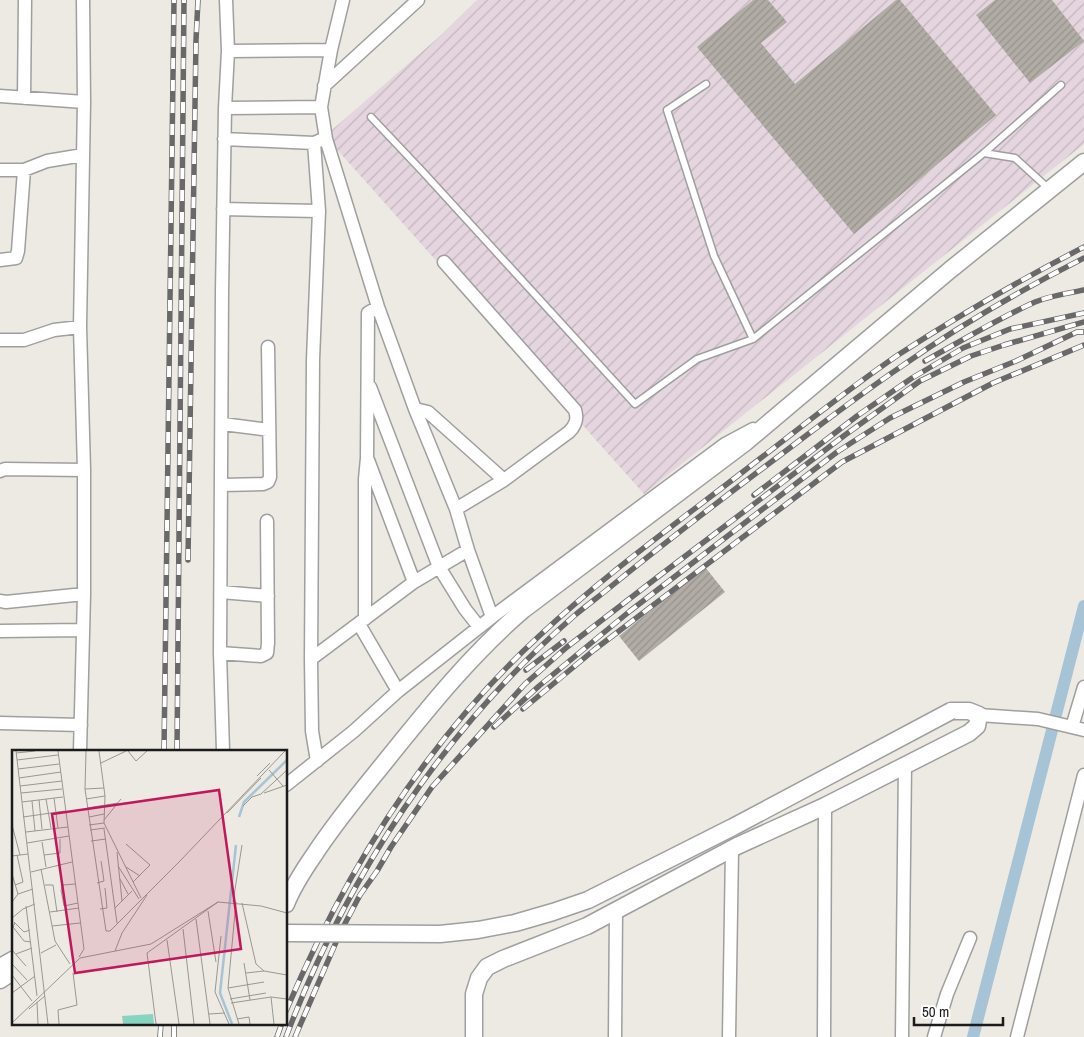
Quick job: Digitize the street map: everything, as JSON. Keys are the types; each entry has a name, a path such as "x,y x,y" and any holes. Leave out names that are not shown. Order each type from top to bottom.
{"street":[{"path":"24,98 25,0"},
{"path":"80,750 84,594 84,470 80,326 84,102 83,0"},
{"path":"223,750 220,653 224,108 228,51 226,0"},
{"path":"317,761 312,731 311,659 313,360 321,107 331,50 343,0"},
{"path":"324,86 418,0"},
{"path":"228,51 331,50"},
{"path":"0,96 84,102"},
{"path":"224,108 321,107"},
{"path":"224,139 320,141"},
{"path":"320,141 415,409 456,509 468,550 492,617"},
{"path":"0,170 24,170 47,161 83,155"},
{"path":"288,900 297,880 335,823 479,650 523,610 746,442 1083,162"},
{"path":"0,260 16,258 18,251 24,170"},
{"path":"223,208 319,211"},
{"path":"444,262 575,410 577,416 576,422 569,432 504,480 456,509"},
{"path":"378,307 368,313 367,458 364,479 362,621 398,691"},
{"path":"0,340 24,340 54,330 80,326"},
{"path":"222,485 263,484 268,482 270,476 268,347"},
{"path":"367,380 439,567 465,609 479,627"},
{"path":"415,409 428,412 504,480"},
{"path":"288,783 398,691 492,617 726,444 775,417"},
{"path":"222,424 269,430"},
{"path":"367,458 414,582"},
{"path":"0,471 5,468 84,470"},
{"path":"220,653 261,656 266,653 268,643 268,520"},
{"path":"311,659 414,582 468,550"},
{"path":"221,592 268,596"},
{"path":"0,601 84,594"},
{"path":"0,631 83,630"},
{"path":"288,932 440,934 497,926 553,912 588,900 733,828 951,711 969,711 979,715 1038,719 1073,727 1084,687"},
{"path":"474,1037 474,994 478,978 487,967 588,926 732,849 825,806 969,733 977,726 979,715"},
{"path":"0,723 81,725"},
{"path":"902,1037 905,764"},
{"path":"1017,1037 1084,775"},
{"path":"824,1037 825,806"},
{"path":"729,1037 732,849"},
{"path":"615,1037 616,911"},
{"path":"934,1037 947,994 970,938"},
{"path":"0,965 12,958"},
{"path":"0,980 12,972"}],"lane":[{"path":"706,84 668,110 714,256 753,339"},
{"path":"371,117 635,404 697,359 753,339 984,153 1061,84"},
{"path":"984,153 1015,158 1050,190"}],"shaded area":[{"path":"477,0 1084,0 1084,144 644,494 325,136 439,37"}],"building":[{"path":"753,0 768,0 787,22 761,43 795,84 896,0 900,0 996,115 854,234 697,47"},
{"path":"995,0 1052,0 1084,41 1030,83 976,15"},
{"path":"705,567 725,592 639,661 619,636"}],"waterway":[{"path":"973,1037 1084,606"}],"railway":[{"path":"164,750 174,0"},
{"path":"177,750 184,0"},
{"path":"188,560 198,0"},
{"path":"288,1006 334,909 392,811 424,765 459,720 537,638 639,552 878,369 966,312 1084,247"},
{"path":"286,1037 338,919 369,863 441,757 482,707 527,660 574,616 650,555 866,391 968,322 1084,258"},
{"path":"925,361 1035,302 1053,296 1084,290"},
{"path":"754,495 857,416 912,378 963,348 1010,329 1084,313"},
{"path":"295,1037 340,933 360,895 391,847 432,787 525,684 567,647 659,576 845,435 920,381 971,356 1084,322"},
{"path":"494,727 539,686 630,611 837,452 890,418 964,382 1016,361 1077,332 1084,332"},
{"path":"523,709 594,650 842,462 993,383 1084,345"},
{"path":"526,670 564,641"},
{"path":"160,1037 161,1024"},
{"path":"174,1024 174,1037"},
{"path":"277,1037 282,1024"}]}
